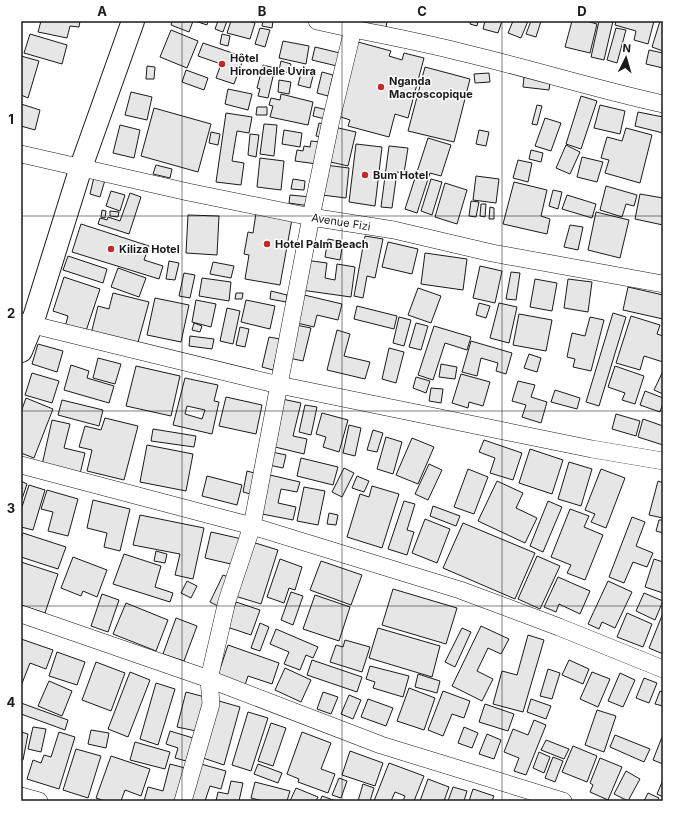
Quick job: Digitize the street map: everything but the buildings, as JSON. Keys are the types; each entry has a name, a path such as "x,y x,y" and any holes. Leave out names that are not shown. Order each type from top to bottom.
{"highway":[{"path":"21,351 26,323 133,21"}],"street":[{"path":"317,21 458,51 545,73 616,94 663,104"},
{"path":"183,801 211,704 209,679 228,601 252,526 311,217 331,120 354,30"},
{"name":"Avenue Fizi","path":"21,154 188,192 311,217 394,230 492,254 663,284"},
{"path":"26,323 279,385 592,449 663,461"},
{"path":"21,465 252,526 460,590 559,627 663,669"},
{"path":"21,614 209,679 381,745 563,801"},
{"path":"21,796 39,801"}],"place":[{"name":"Hôtel Hirondelle Uvira","path":"222,64"},
{"name":"Nganda Macroscopique","path":"381,87"},
{"name":"Bum Hotel","path":"365,175"},
{"name":"Hotel Palm Beach","path":"267,244"},
{"name":"Kiliza Hotel","path":"111,249"}]}
